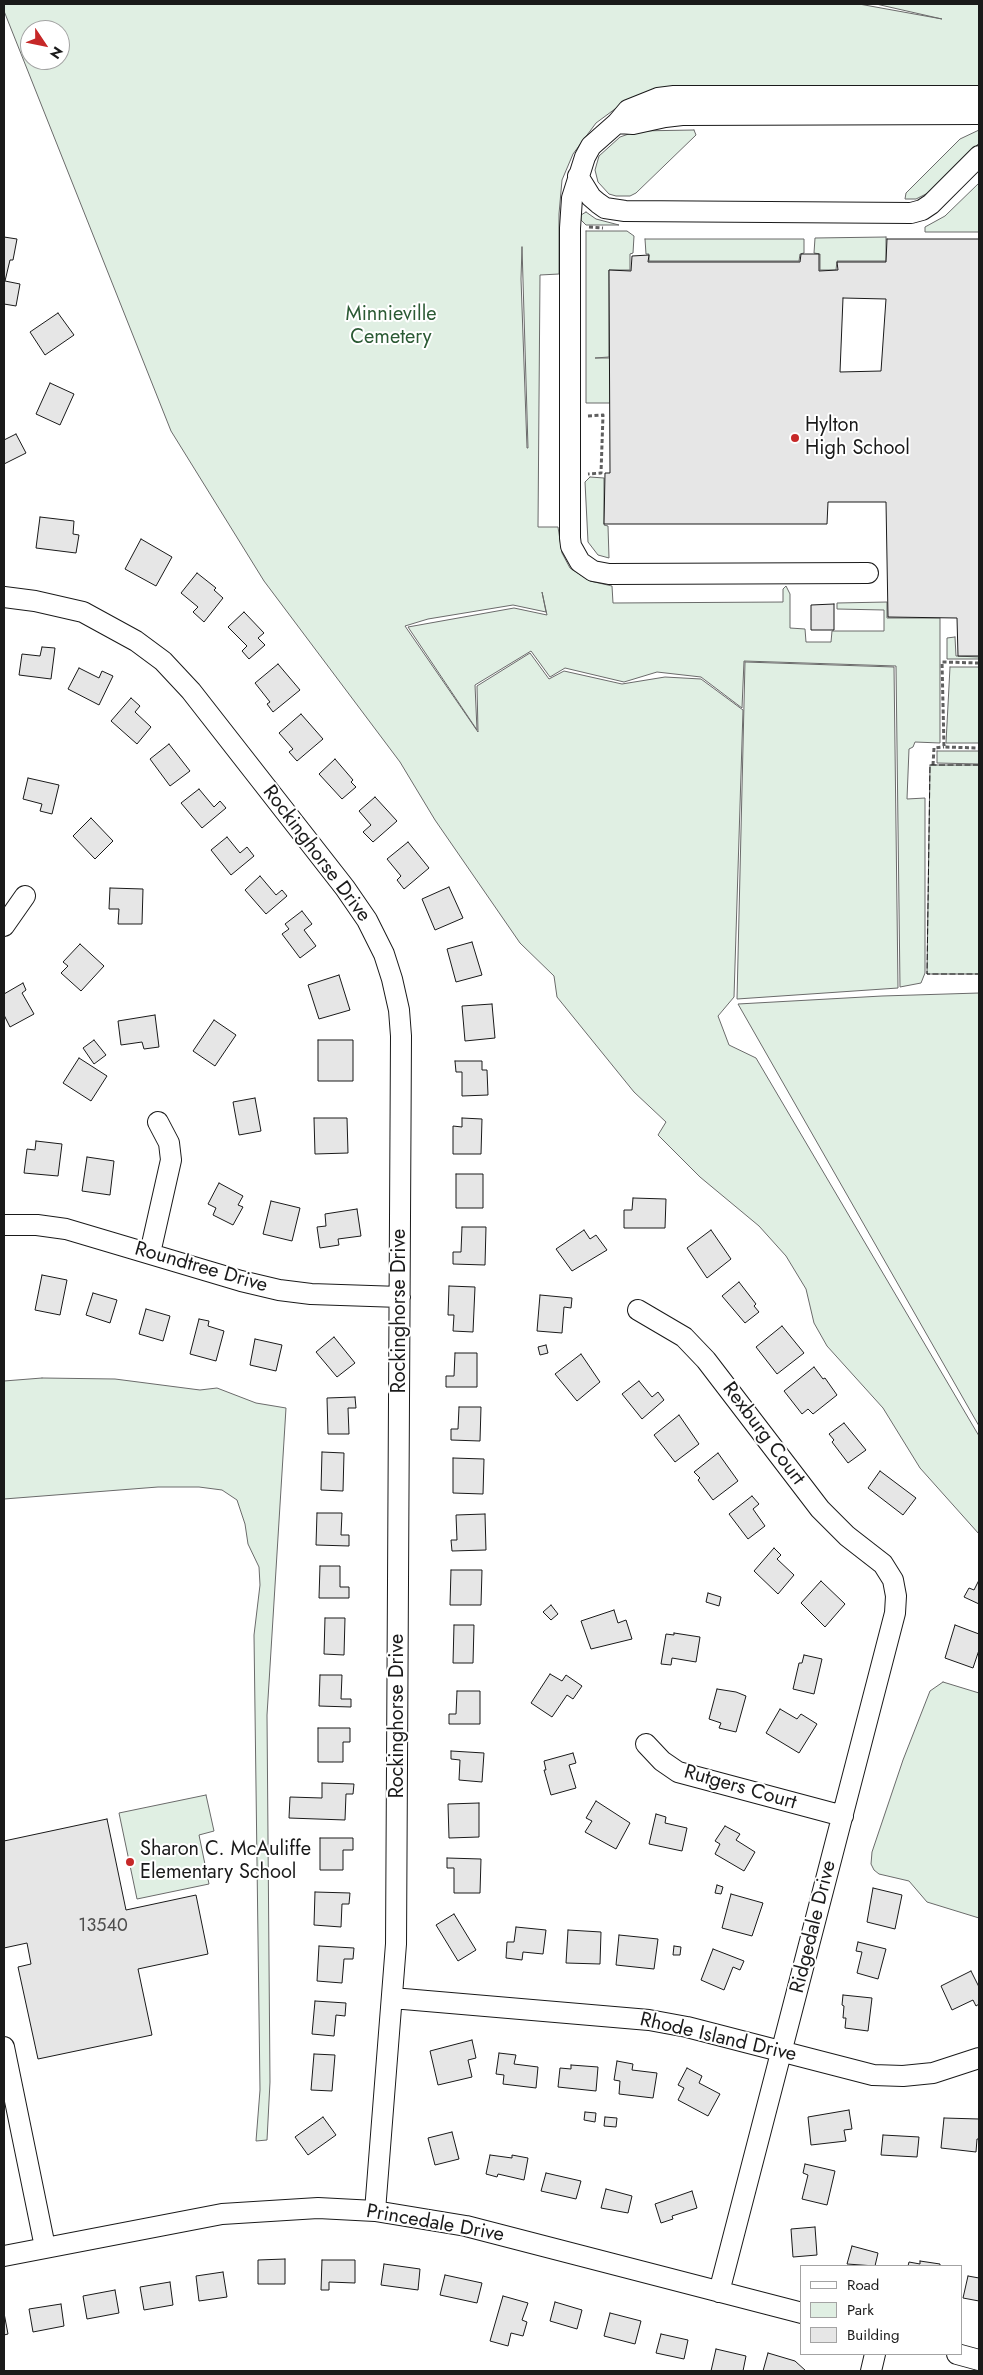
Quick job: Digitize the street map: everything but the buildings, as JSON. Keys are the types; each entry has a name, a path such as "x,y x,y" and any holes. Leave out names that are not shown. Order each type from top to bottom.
{"street":[{"path":"868,573 609,574 593,571 580,562 571,546 570,538 570,212 578,176 591,146 617,123 628,110 645,102 674,96 979,96"},
{"path":"617,123 633,124 682,115 979,114"},
{"path":"578,176 591,197 598,203 605,208 625,211 911,213 922,210 931,204 979,156"},
{"name":"Rockinghorse Drive","path":"4,597 35,601 83,612 136,640 163,661 191,691 367,920 384,954 399,1010 401,1036 396,1934 375,2211"},
{"path":"4,926 25,896"},
{"path":"150,1253 171,1160 169,1144 158,1122"},
{"name":"Roundtree Drive","path":"4,1225 37,1225 66,1230 241,1281 280,1290 311,1294 400,1297"},
{"name":"Rexburg Court","path":"638,1310 673,1330 696,1349 820,1509 847,1536 883,1564"},
{"name":"Ridgedale Drive","path":"719,2292 895,1613 895,1587 883,1564"},
{"name":"Rutgers Court","path":"646,1744 662,1761 678,1772 843,1816"},
{"name":"Rhode Island Drive","path":"392,1998 649,2020 687,2027 861,2073 903,2076 933,2073 979,2058"},
{"path":"4,2047 12,2128 46,2247"},
{"name":"Princedale Drive","path":"4,2256 222,2214 264,2209 318,2208 375,2211 466,2226 800,2312"},
{"path":"871,2371 875,2355"},
{"path":"960,2355 979,2360"}],"path":[{"path":"584,227 613,228"},
{"path":"583,416 603,415 601,473 584,474"},
{"path":"944,747 942,662 979,663"},
{"path":"933,765 934,748 979,748"}],"green space":[{"name":"Minnieville Cemetery","path":"4,4 859,4 942,19 876,4 979,4 979,87 619,106 596,123 573,154 562,180 559,214 559,274 540,275 538,527 558,527 562,553 570,568 590,581 612,586 613,603 783,602 783,589 786,586 790,594 790,628 805,629 806,642 831,642 832,631 884,631 884,610 837,609 837,603 887,602 887,618 940,618 940,743 915,742 913,747 909,749 907,799 925,798 925,973 921,983 900,987 896,666 744,661 742,708 701,677 657,672 624,682 565,668 550,677 531,651 475,685 477,730 408,627 514,608 547,615 542,592 546,612 513,605 428,619 405,626 478,732 477,686 530,653 549,679 564,671 622,684 665,677 701,679 743,710 734,997 718,1016 729,1045 756,1058 979,1436 979,1534 920,1468 883,1408 827,1346 814,1323 806,1289 786,1256 759,1226 700,1177 658,1135 666,1122 634,1092 557,997 554,976 520,943 435,820 400,762 264,581 171,431 27,70 70,70 70,20 20,20 20,51 4,11","holes":["522,247 528,448 521,279"]},
{"path":"694,130 696,135 636,193 630,196 609,194 598,182 595,170 599,156 620,137 637,131"},
{"path":"979,130 979,143 932,191 916,199 905,199 906,193 960,139"},
{"path":"979,183 979,232 925,232 925,227 945,216"},
{"path":"586,212 596,219 619,225 586,225 581,220 581,215"},
{"path":"586,231 627,231 634,236 633,253 630,254 630,270 609,270 609,357 595,358 610,358 610,403 586,403"},
{"path":"886,237 886,261 837,261 836,270 820,270 820,254 814,253 815,238"},
{"path":"645,239 804,239 804,253 800,254 799,261 649,261 649,254 646,254"},
{"path":"590,477 604,478 604,525 608,526 609,558 598,555 588,542 585,482"},
{"path":"955,637 956,656 979,657 979,659 947,659 947,638"},
{"path":"745,662 894,667 898,988 737,999"},
{"path":"950,667 979,667 979,743 946,743"},
{"path":"937,751 979,751 979,764 937,763"},
{"path":"930,765 979,765 979,974 927,974"},
{"path":"979,993 979,1426 738,1004"},
{"path":"42,1378 115,1379 200,1390 217,1388 256,1403 286,1408 267,1715 270,2082 267,2140 256,2141 260,2090 254,1635 260,1585 259,1567 248,1544 245,1524 237,1500 222,1490 199,1487 158,1487 4,1499 4,1381"},
{"path":"943,1682 979,1693 979,1918 927,1902 909,1881 879,1874 871,1864 872,1852 903,1760 930,1691"},
{"path":"206,1795 214,1831 199,1835 209,1884 137,1899 119,1813"}],"fence":[{"path":"979,765 930,765 927,974 979,974"}],"place":[{"name":"Hylton High School","path":"795,438"},
{"name":"Sharon C. McAuliffe Elementary School","path":"130,1862"}]}
